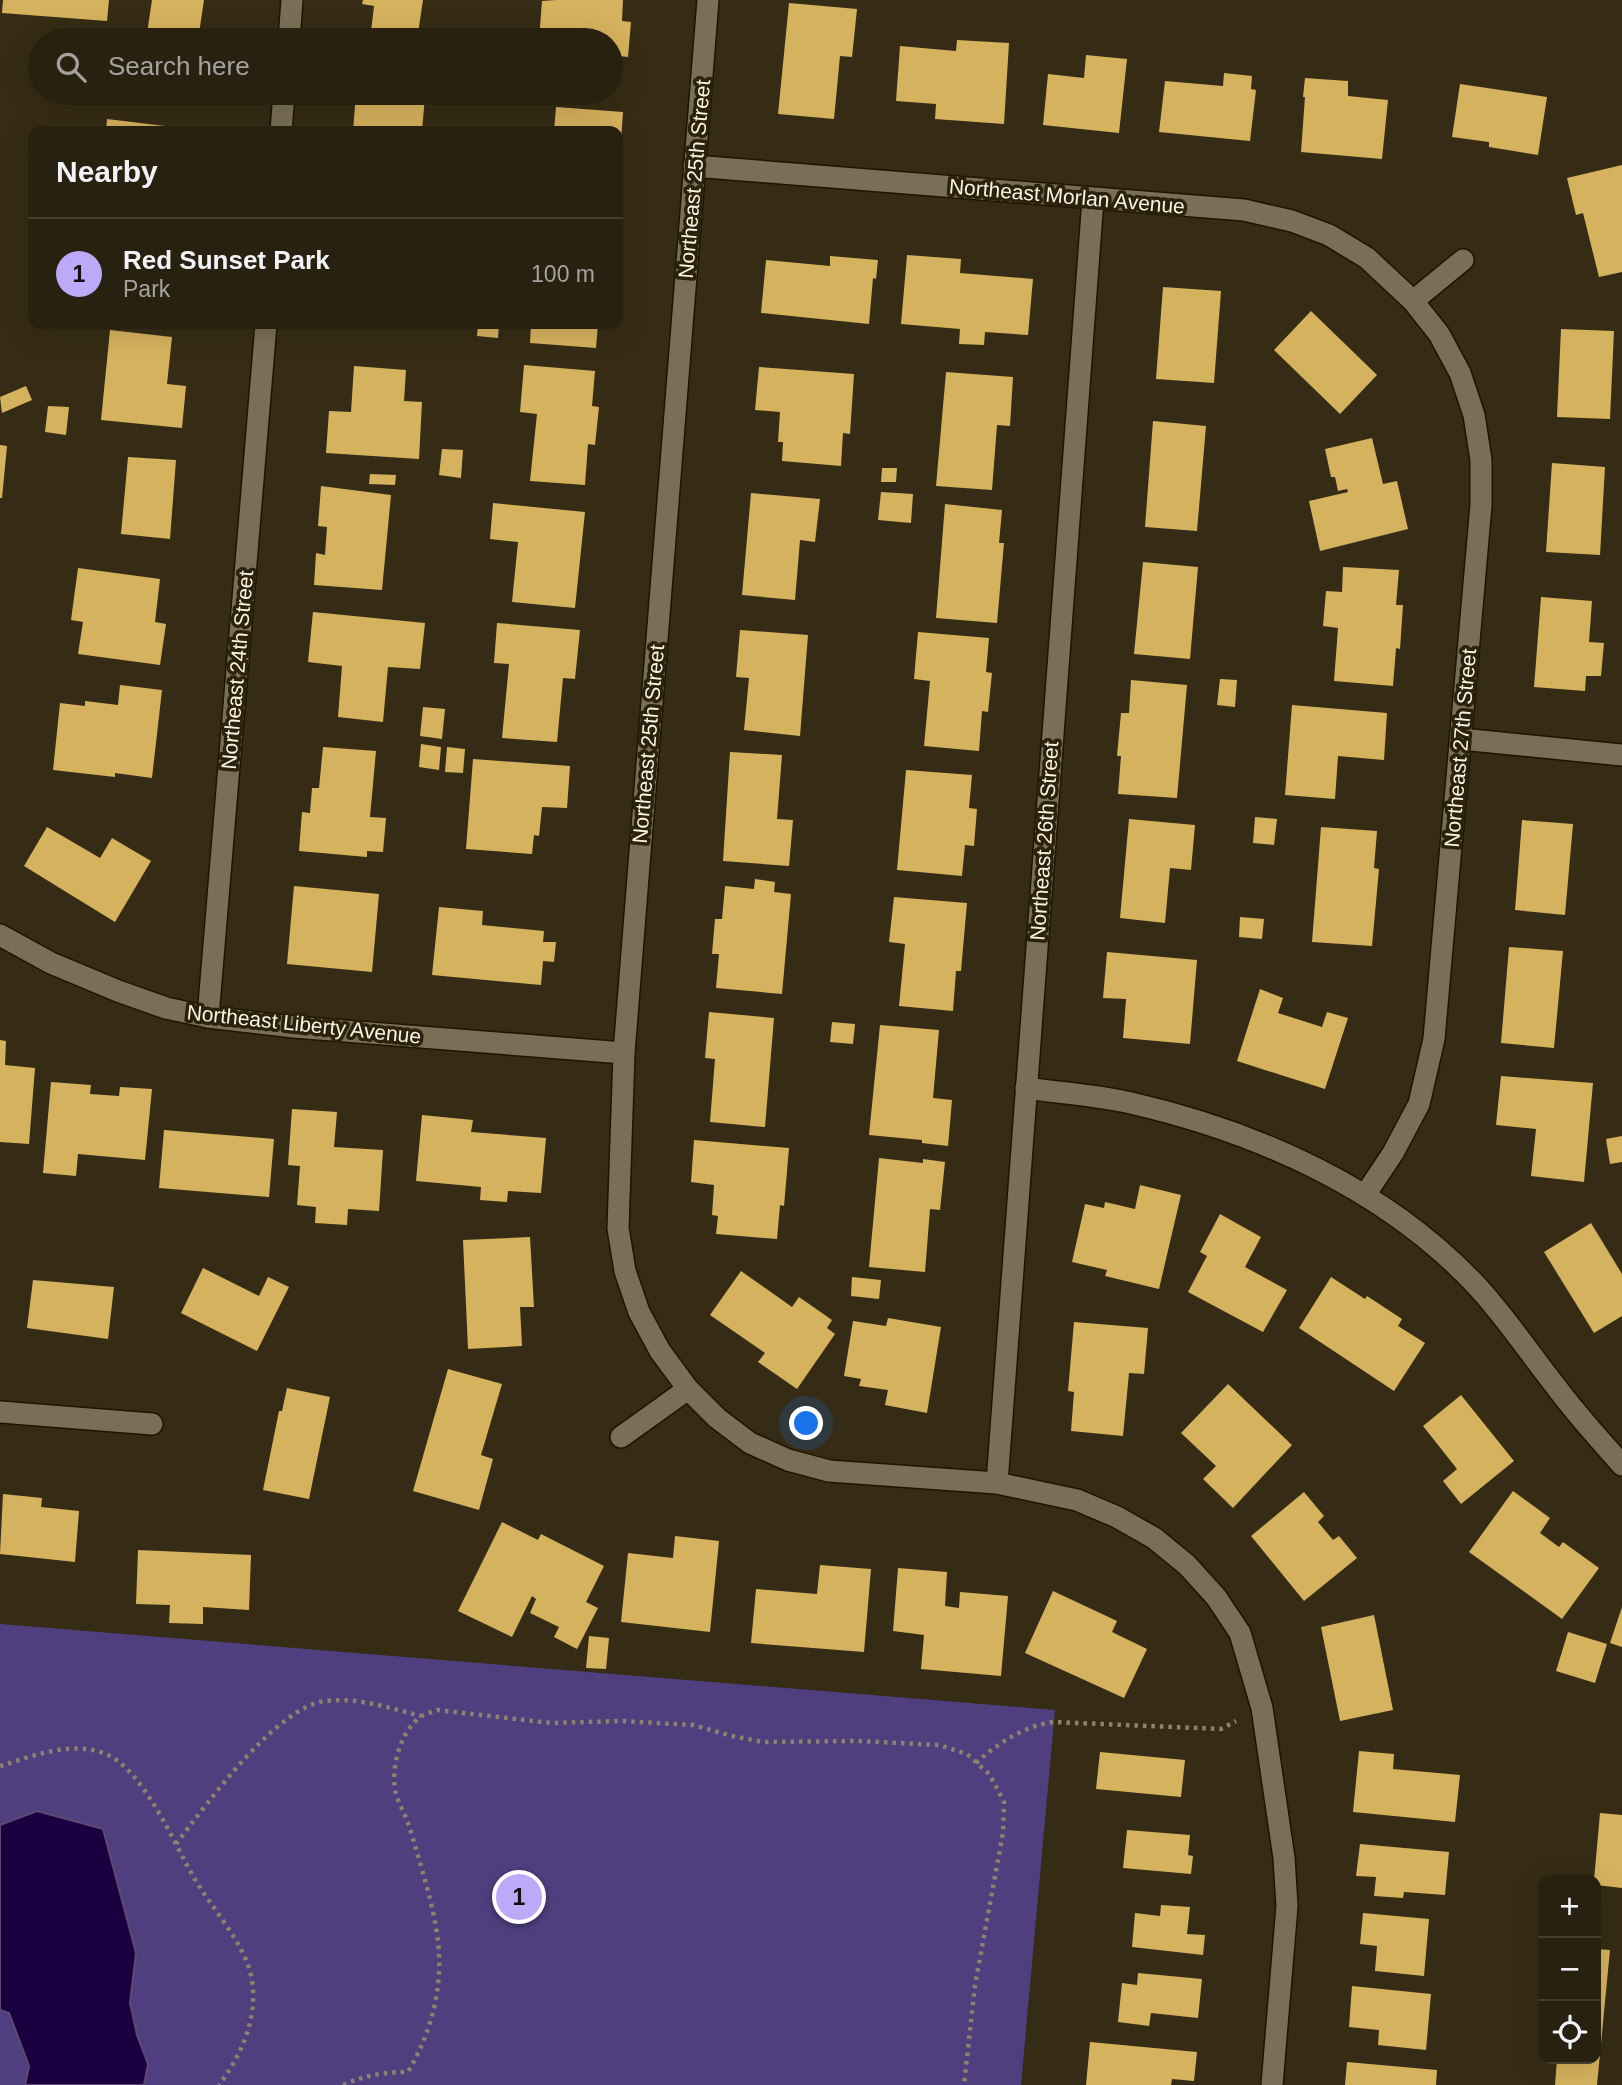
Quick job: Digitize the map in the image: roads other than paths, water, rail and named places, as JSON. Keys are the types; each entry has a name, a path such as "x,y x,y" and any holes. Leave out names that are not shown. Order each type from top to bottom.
{"street":[{"path":"290,28 292,0"},
{"name":"Northeast 25th Street","path":"708,0 624,1053 618,1228 625,1271 639,1312 660,1352 688,1389 717,1418 750,1443 788,1460 828,1471 997,1483 1077,1500 1117,1517 1154,1538 1187,1565 1216,1597 1240,1633 1262,1708 1284,1858 1287,1906 1272,2085"},
{"path":"281,126 283,105"},
{"name":"Northeast Morlan Avenue","path":"694,166 1244,210 1292,221 1329,235 1367,258 1413,301"},
{"name":"Northeast 26th Street","path":"997,1483 1093,199"},
{"path":"1413,301 1463,260"},
{"name":"Northeast 27th Street","path":"1365,1195 1394,1153 1419,1104 1434,1040 1481,505 1481,460 1474,415 1460,373 1439,334 1413,301"},
{"name":"Northeast 24th Street","path":"208,1017 265,329"},
{"path":"1461,738 1622,755"},
{"name":"Northeast Liberty Avenue","path":"0,934 51,963 118,991 166,1008 208,1017 308,1028 624,1053"},
{"path":"1026,1088 1129,1102 1217,1125 1288,1155 1365,1195 1425,1237 1474,1283 1517,1333 1556,1388 1622,1465"},
{"path":"621,1437 688,1389"},
{"path":"0,1412 152,1424"}],"place":[{"name":"Red Sunset Park","path":"519,1897"}]}
